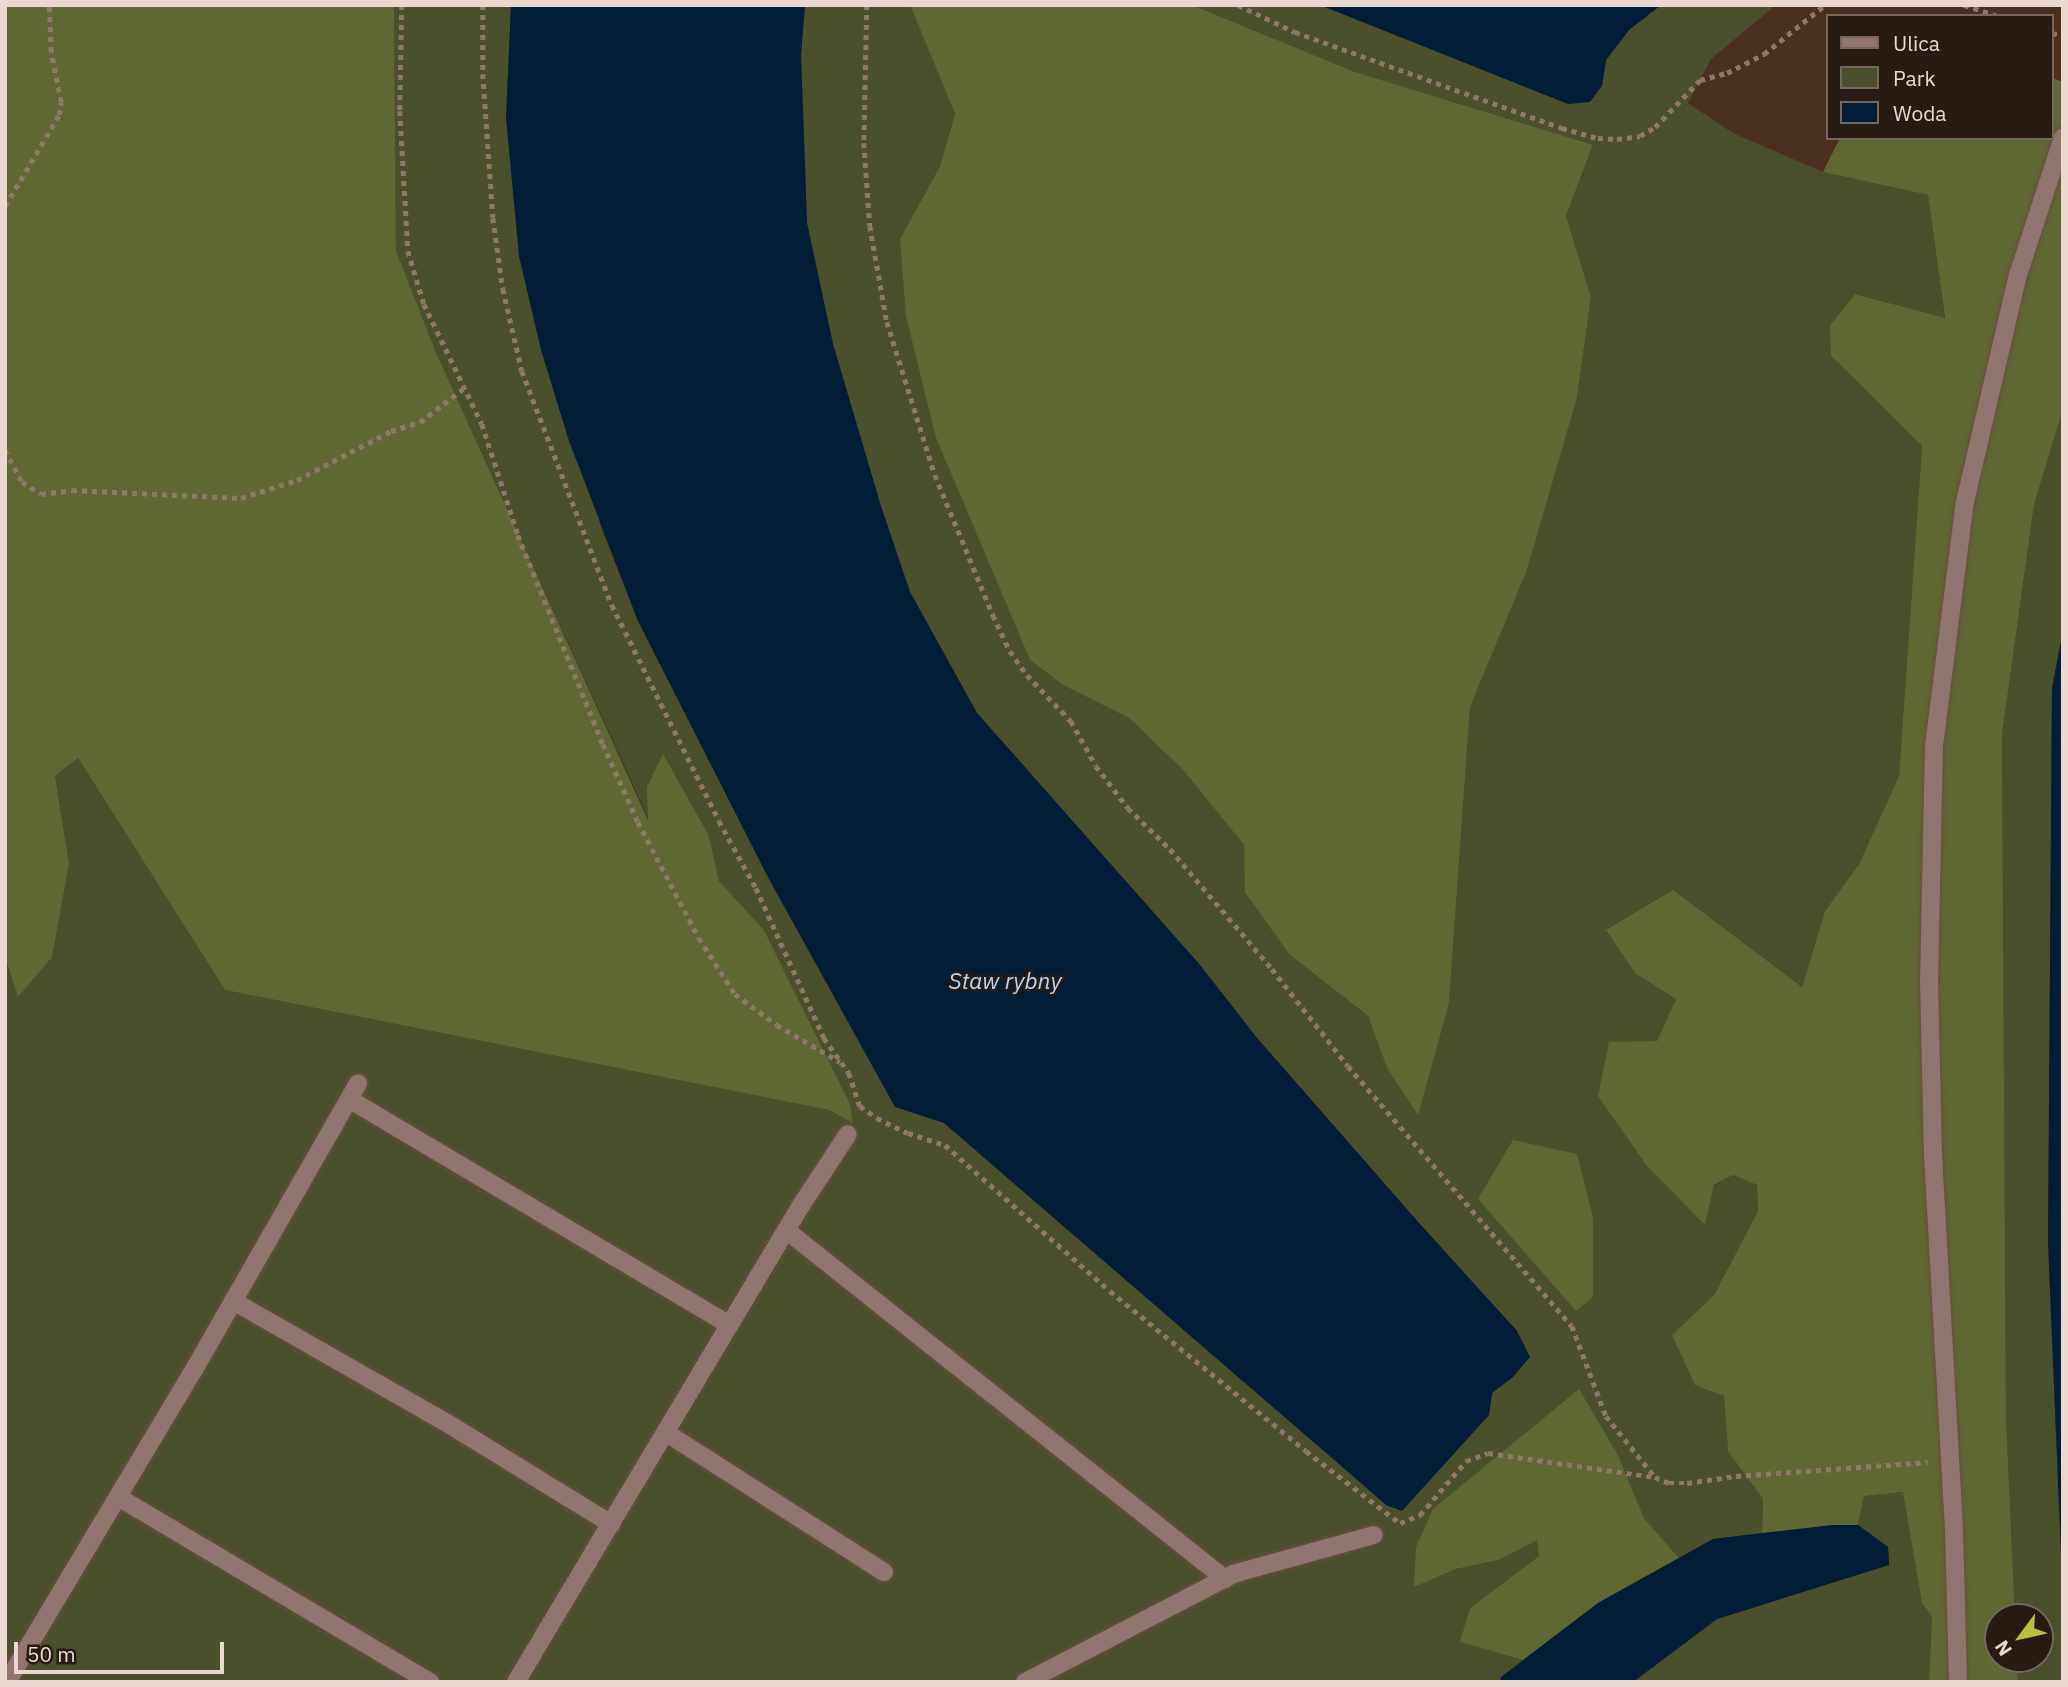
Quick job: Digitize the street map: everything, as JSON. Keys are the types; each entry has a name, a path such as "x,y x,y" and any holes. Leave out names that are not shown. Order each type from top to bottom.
{"lane":[{"path":"1958,1682 1932,1116 1929,983 1934,746 1965,502 2018,275 2063,137"},
{"path":"7,1682 233,1301 353,1091 729,1325"},
{"path":"516,1682 786,1230 848,1134"},
{"path":"786,1230 1225,1579"},
{"path":"233,1301 447,1423 611,1524"},
{"path":"665,1432 884,1572"},
{"path":"118,1497 430,1682"},
{"path":"1025,1682 1225,1579 1374,1535"}],"path":[{"path":"5,206 16,183 59,116 61,102 51,52 49,5"},
{"path":"402,5 400,111 408,251 424,304 481,424 518,535 603,744 638,822 699,938 735,994 777,1025 841,1063"},
{"path":"483,5 482,74 493,218 503,289 522,371 612,605 719,821 756,888 824,1038 849,1073 860,1105 877,1118 908,1133 946,1145 1110,1291 1306,1451 1400,1522 1420,1515 1466,1461 1488,1453 1655,1477 1669,1483 1949,1461"},
{"path":"867,5 864,143 870,226 887,322 936,475 1010,651 1027,676 1071,721 1097,766 1128,808 1187,869 1272,969 1348,1066 1573,1326 1606,1416 1655,1477"},
{"path":"1238,5 1295,32 1562,128 1598,138 1617,139 1640,136 1656,127 1700,80 1727,73 1764,54 1825,5"},
{"path":"1964,5 1992,14"},
{"path":"5,450 22,482 41,494 72,490 241,498 274,490 391,431 420,422 463,389"}],"green space":[{"path":"5,5 394,5 396,251 435,350 648,820 647,787 663,754 709,836 719,881 764,930 850,1104 853,1123 829,1110 225,990 78,758 55,776 69,863 52,957 18,997 5,956"},
{"path":"394,5 511,5 506,118 601,528 638,621 769,879 895,1106 944,1123 1317,1445 1489,1415 1492,1393 1513,1377 1517,1331 1257,1038 1200,965 977,713 910,592 880,503 833,344 807,223 801,54 805,5 910,5 955,114 940,166 900,239 936,438 1030,660 1063,685 1129,718 1184,771 1244,845 1246,892 1289,954 1368,1016 1387,1068 1449,1003 1470,707 1527,570 1577,398 1591,297 1566,216 1593,146 1355,72 1192,5 1320,5 1569,104 1602,86 1606,60 1629,30 1661,5 1776,5 1711,59 1688,103 1733,133 1823,172 1928,195 1945,319 1856,294 1831,356 1922,446 1899,776 1859,864 1825,911 1802,987 1673,891 1636,974 1676,999 1657,1041 1704,1225 1714,1186 1733,1175 1757,1185 1758,1211 1714,1295 1672,1335 1724,1396 1728,1450 1763,1499 1762,1533 1713,1539 1679,1558 1644,1518 1618,1455 1578,1389 1414,1587 1456,1569 1499,1560 1537,1539 1539,1556 1470,1608 1461,1642 1523,1660 1500,1682 5,1682 5,956 19,997 69,863 55,776 78,758 225,990 829,1110 853,1122 850,1104 764,930 719,881 709,836 650,822 435,350 396,252","holes":["1494,1215 1593,1297 1576,1310"]},
{"path":"910,5 1192,5 1355,72 1593,145 1566,216 1591,297 1577,398 1527,570 1470,707 1449,1003 1418,1115 1387,1068 1368,1016 1289,954 1245,892 1244,845 1184,771 1129,718 1063,685 1030,660 936,438 906,316 900,239 940,166 955,114"},
{"path":"2054,79 2063,82 2063,409 2034,505 2002,735 2006,1416 2014,1603 1984,1603 1984,1673 2018,1673 2018,1682 1929,1682 1932,1617 1922,1603 1903,1492 1864,1496 1858,1525 1762,1533 1763,1499 1728,1451 1724,1396 1695,1385 1672,1335 1714,1295 1758,1211 1757,1185 1733,1175 1714,1185 1705,1225 1647,1166 1598,1096 1609,1042 1657,1041 1676,999 1636,974 1606,930 1673,890 1802,987 1825,911 1859,864 1899,776 1922,446 1831,356 1830,326 1855,294 1945,318 1928,195 1823,172 1839,140 2054,140"},
{"path":"2063,409 2063,631 2052,689 2048,1241 2063,1600 2063,1682 2018,1682 2018,1673 2054,1673 2054,1603 2014,1603 2006,1416 2002,735 2034,505"},
{"path":"1513,1140 1577,1154 1593,1218 1593,1297 1576,1311 1478,1199"},
{"path":"1579,1389 1618,1455 1644,1518 1679,1558 1598,1603 1523,1660 1460,1642 1470,1608 1539,1556 1537,1540 1499,1560 1456,1569 1414,1587 1416,1547 1433,1509"},
{"path":"1904,1492 1922,1603 1932,1617 1929,1682 1633,1682 1717,1619 1889,1565 1888,1547 1858,1525 1864,1496"}],"water":[{"name":"Staw rybny","path":"511,5 805,5 801,55 807,223 833,344 880,503 910,592 977,713 1200,965 1257,1038 1517,1331 1530,1357 1513,1377 1492,1393 1489,1415 1402,1511 1386,1505 944,1123 895,1107 769,879 638,621 569,441 541,350 519,256 506,118"},
{"path":"1320,5 1661,5 1629,30 1606,60 1602,86 1590,102 1568,104"},
{"path":"2063,631 2063,1600 2048,1241 2052,688"},
{"path":"1832,1525 1858,1525 1888,1547 1889,1565 1717,1619 1633,1682 1500,1682 1501,1677 1598,1603 1713,1539"}]}
